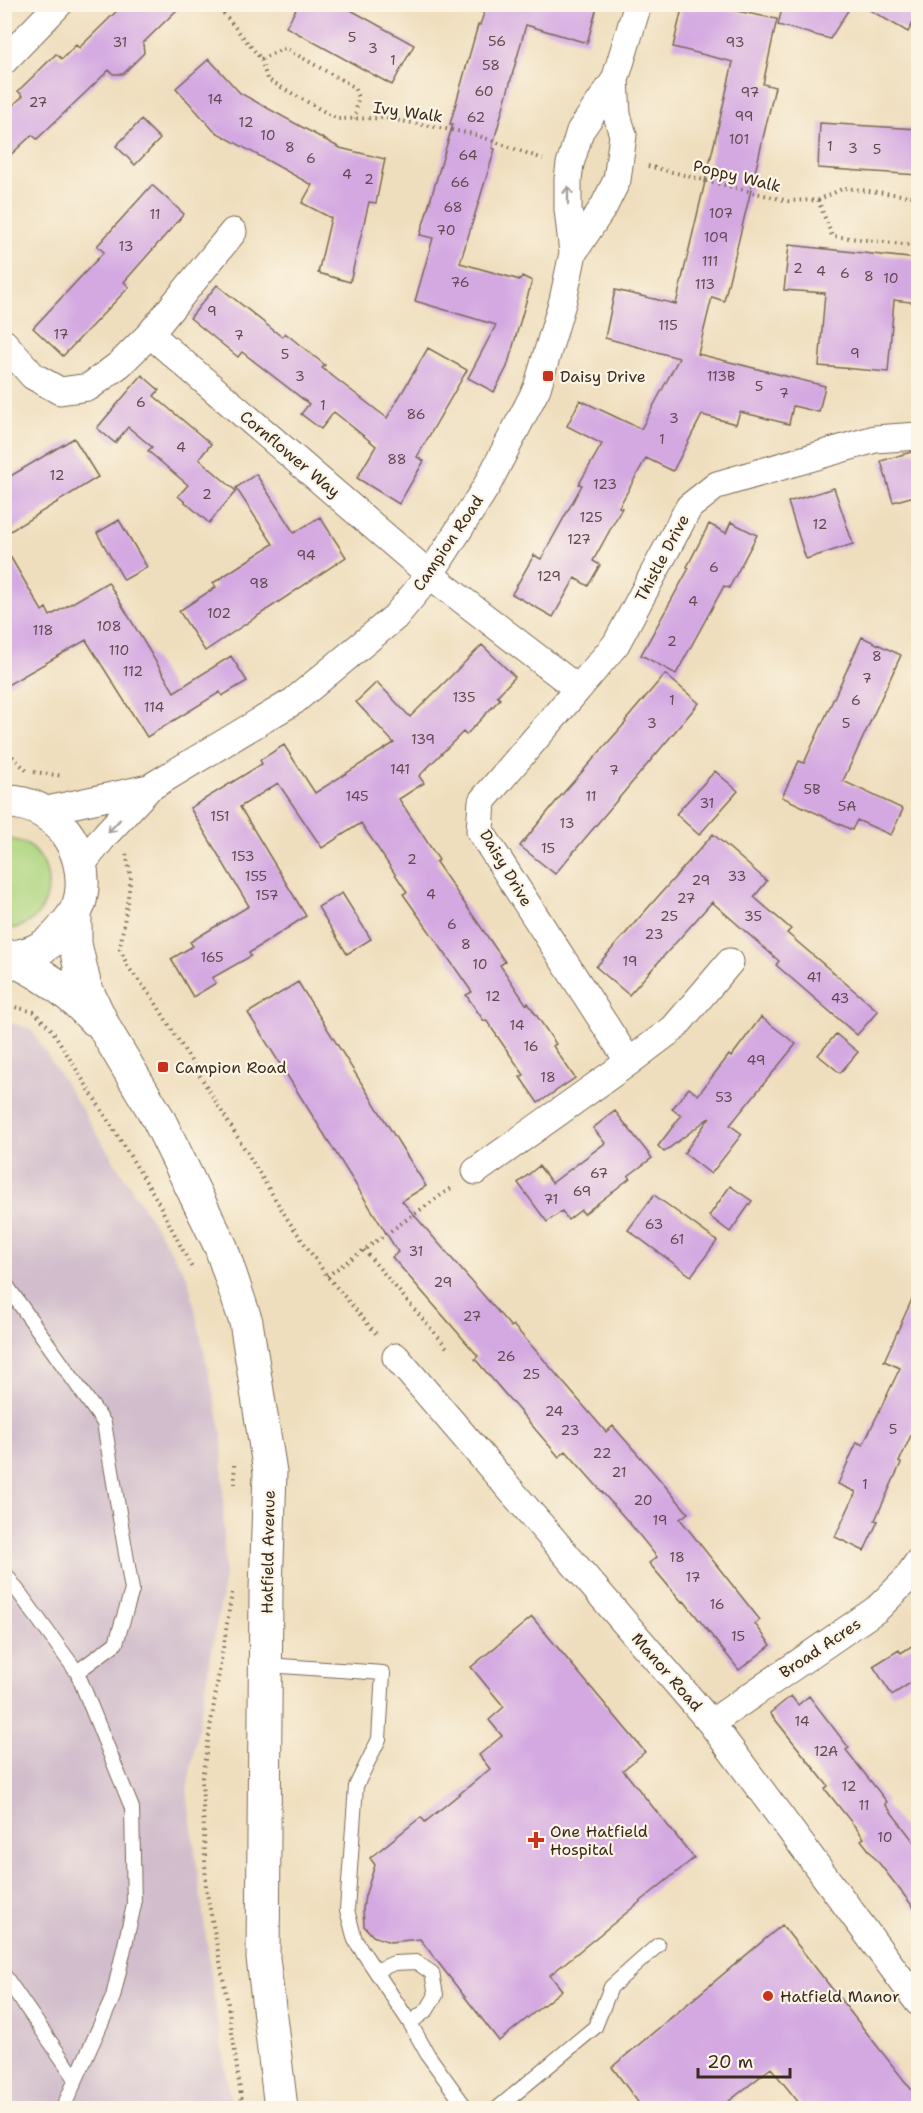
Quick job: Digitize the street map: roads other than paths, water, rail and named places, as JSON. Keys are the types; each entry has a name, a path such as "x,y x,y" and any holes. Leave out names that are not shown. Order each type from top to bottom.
{"street":[{"path":"4,61 59,4"},
{"name":"Campion Road","path":"149,788 294,701 389,623 430,575 486,487 537,388 563,300 573,253 568,209 570,164 580,131 615,80 638,4"},
{"name":"Campion Road","path":"573,253 617,180 623,135 617,115 615,80"},
{"path":"4,343 33,376 60,391 89,387 120,364 150,334 233,232"},
{"name":"Cornflower Way","path":"150,334 430,575"},
{"name":"Thistle Drive","path":"578,689 616,644 690,507 717,485 875,439 918,436"},
{"path":"430,575 578,689"},
{"name":"Daisy Drive","path":"578,689 482,801 480,831 629,1062"},
{"path":"17,803 85,803 149,788"},
{"path":"81,865 149,788"},
{"path":"17,803 62,826 76,847 81,865"},
{"name":"Hatfield Avenue","path":"81,865 81,896 75,914 75,944 85,987 106,1031 158,1118 216,1237 246,1322 270,1472 266,1590 263,1958 282,2108"},
{"path":"6,958 31,953 53,941 75,914"},
{"name":"Hatfield Avenue","path":"6,958 33,969 73,997 106,1031"},
{"path":"476,1171 674,1028 730,962"},
{"name":"Manor Road","path":"396,1357 711,1723 918,2002"},
{"name":"Broad Acres","path":"711,1723 877,1609 905,1581 918,1562"}],"lane":[{"path":"4,1282 104,1423 132,1590 116,1643 76,1672"},
{"path":"4,1572 76,1672 132,1808 134,1905 113,1997 63,2109"},
{"path":"267,1665 382,1673 379,1739 356,1786 346,1910 355,1940 410,2023 428,2055 466,2109"},
{"path":"498,2109 595,2027 611,1987 658,1946"},
{"path":"376,1971 394,1963 416,1962 432,1973 436,1995 427,2010 410,2023"},
{"path":"4,1975 76,2079"}],"place":[{"name":"Daisy Drive","path":"548,376"},
{"name":"Campion Road","path":"163,1067"},
{"name":"One Hatfield Hospital","path":"536,1840"},
{"name":"Hatfield Manor","path":"768,1996"}]}
